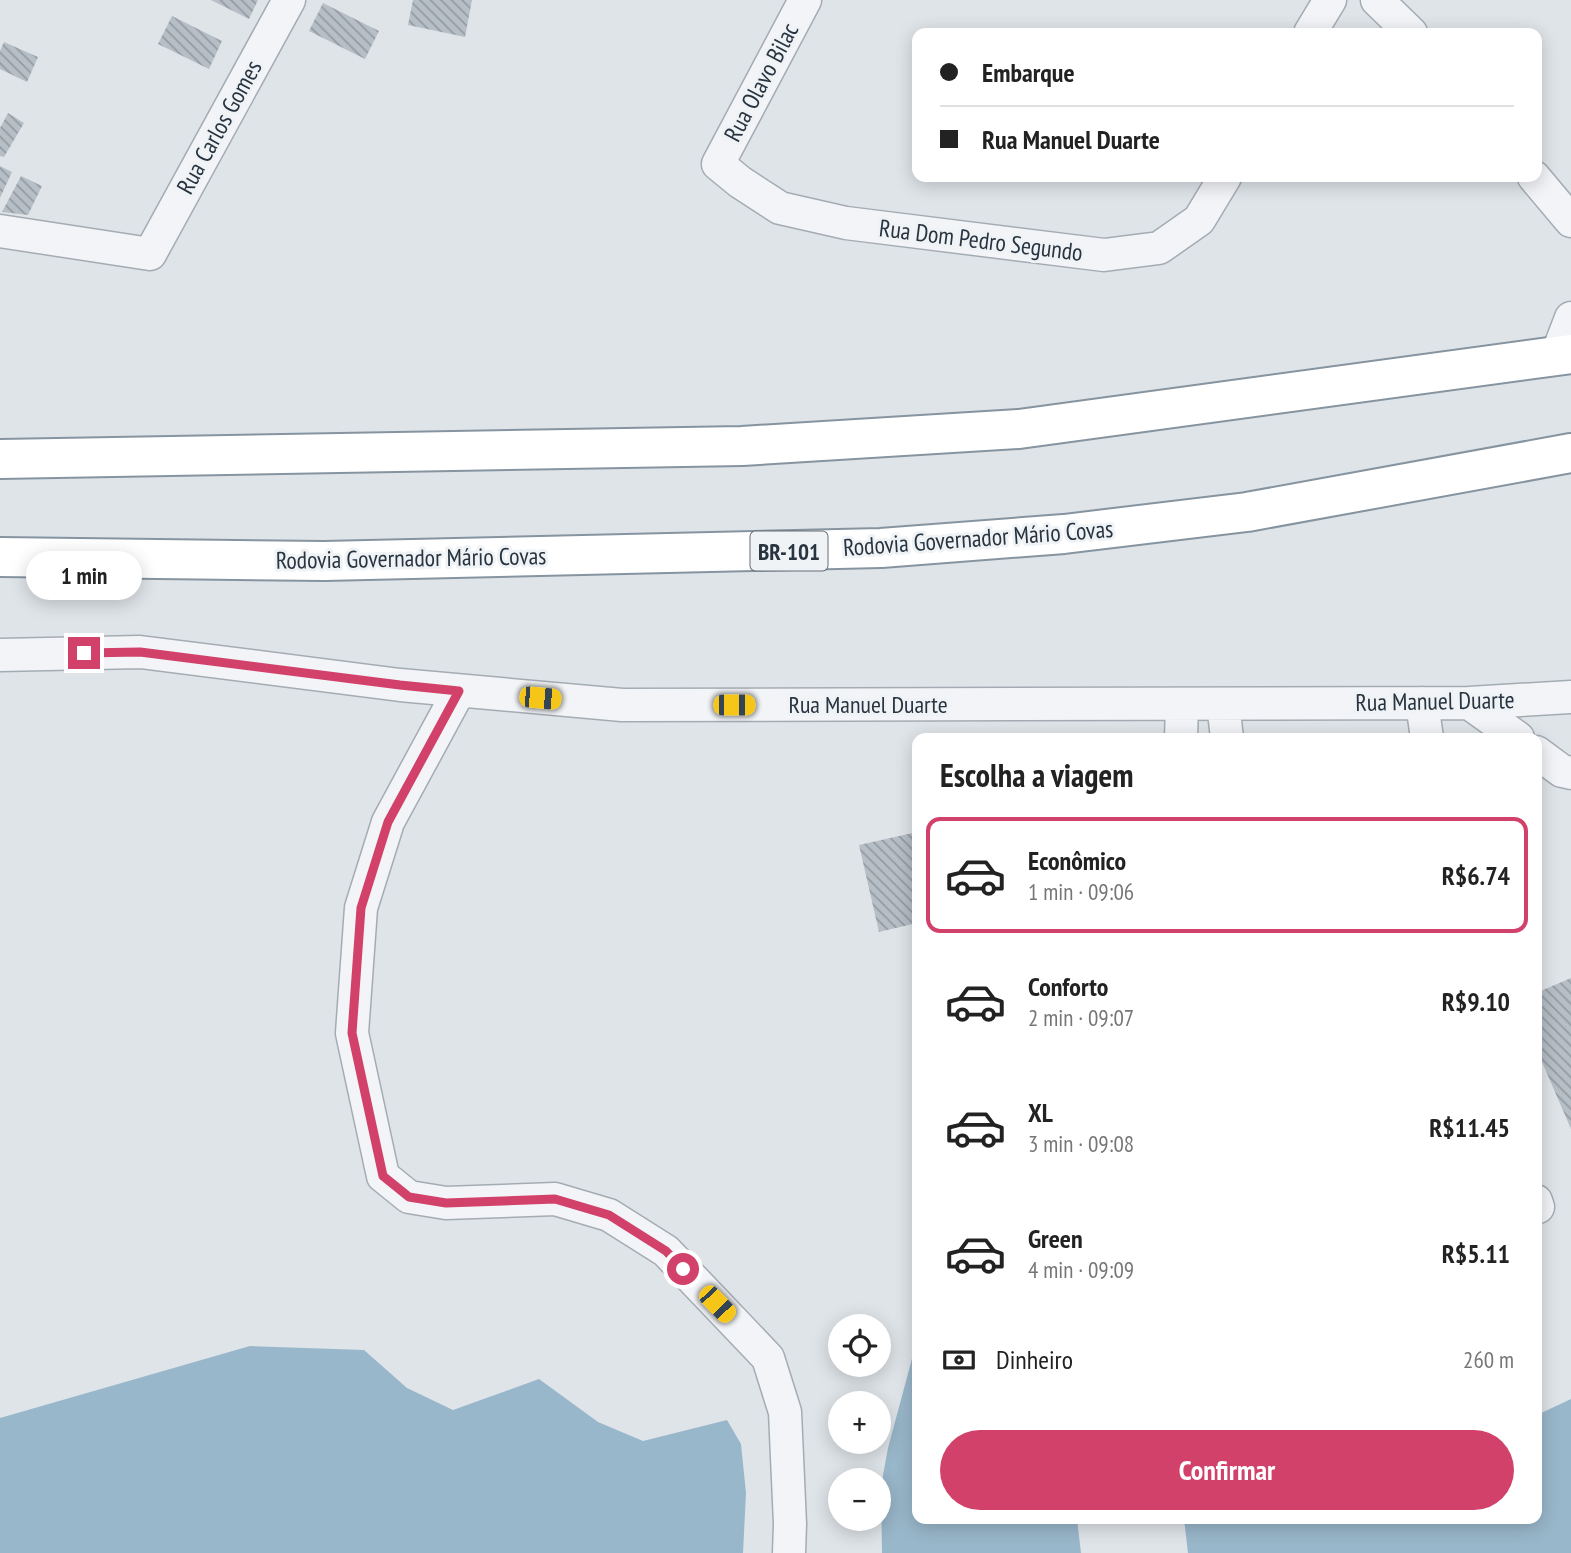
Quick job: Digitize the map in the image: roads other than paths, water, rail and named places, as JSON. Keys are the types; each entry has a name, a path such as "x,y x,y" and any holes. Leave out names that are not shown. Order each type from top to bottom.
{"highway":[{"path":"0,459 742,446 1019,429 1563,356"},
{"name":"Rodovia Governador Mário Covas","path":"0,557 324,561 881,548 1064,534 1247,512 1571,453"}],"street":[{"name":"Rua Carlos Gomes","path":"0,231 150,254 289,0"},
{"name":"Rua Olavo Bilac","path":"718,164 805,0"},
{"path":"1313,28 1330,0"},
{"path":"1377,0 1406,28"},
{"name":"Rua Dom Pedro Segundo","path":"718,164 780,208 846,223 1104,255 1159,248 1199,220 1222,182"},
{"path":"1538,182 1571,221"},
{"path":"1563,356 1571,318"},
{"name":"Rua Manuel Duarte","path":"0,655 140,652 400,685 622,705 1469,703 1571,697"},
{"path":"459,691 388,822 361,908 352,1033 383,1176 409,1197 446,1203 555,1199 609,1215 666,1251 768,1358 785,1412 789,1553"},
{"path":"1422,703 1426,733"},
{"path":"1469,703 1511,733"},
{"path":"1181,733 1182,704"},
{"path":"1223,704 1226,733"},
{"path":"1542,756 1562,771 1571,773"}],"water":[{"path":"250,1346 364,1350 407,1388 453,1410 539,1379 598,1422 643,1441 727,1420 741,1444 746,1493 743,1553 0,1553 0,1418"},
{"path":"912,1359 912,1524 1078,1524 1081,1553 882,1553 882,1531 891,1531 891,1468 884,1468 887,1454 891,1454 891,1437"},
{"path":"1571,1399 1571,1553 1188,1553 1185,1524 1542,1524 1542,1413"}]}
